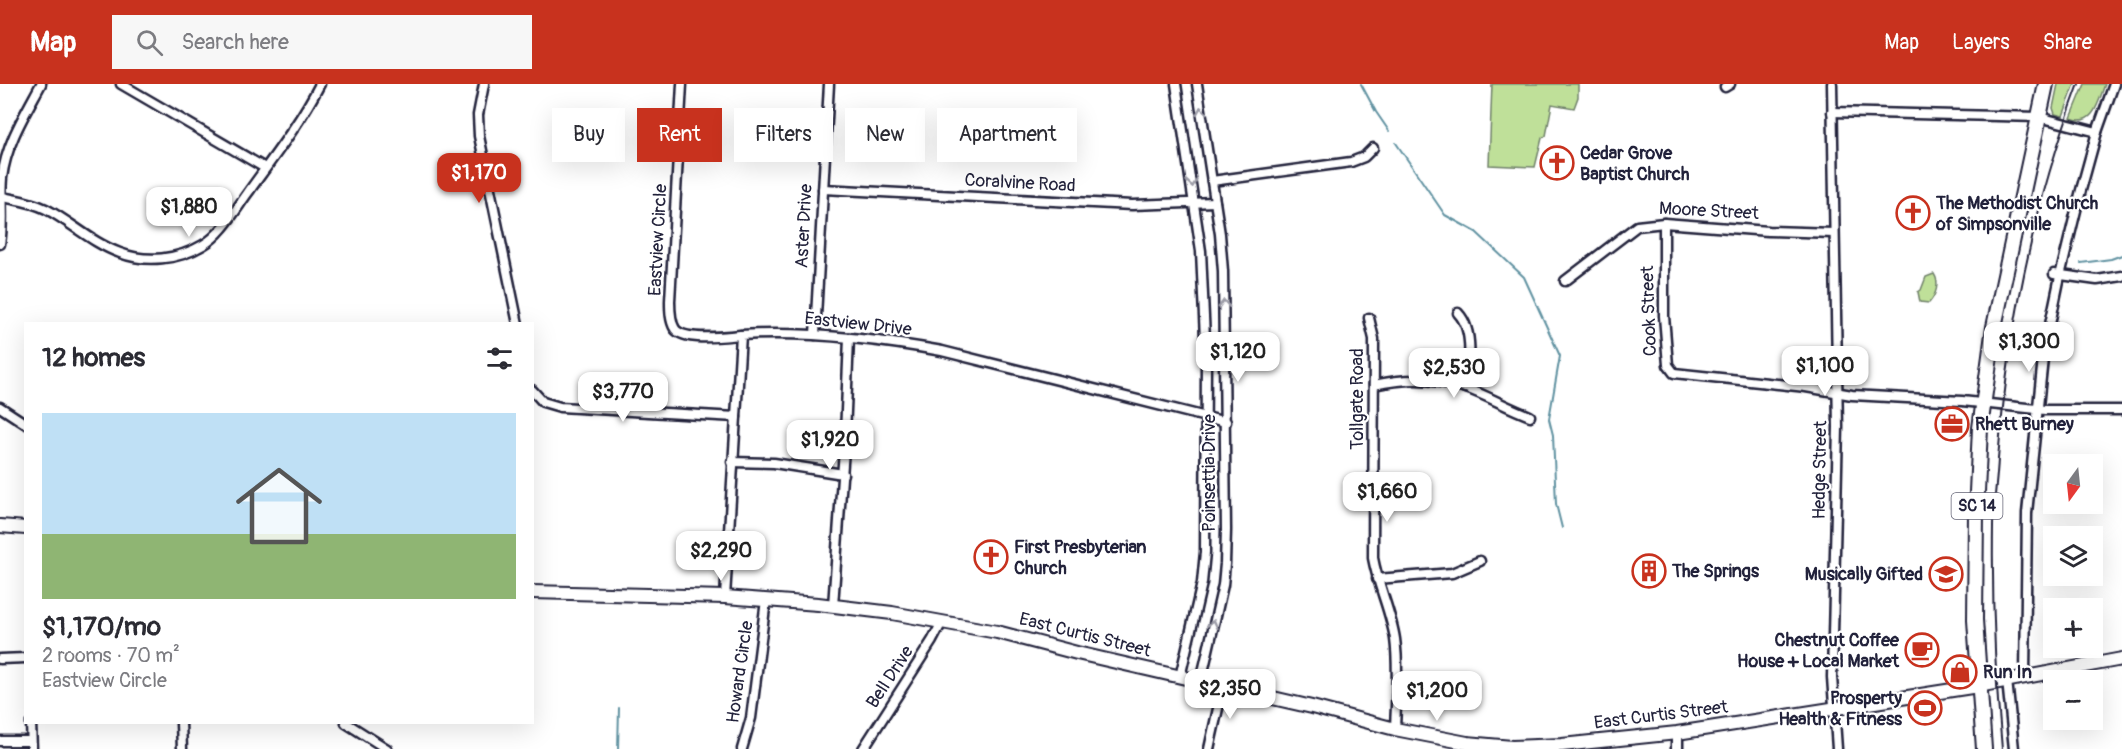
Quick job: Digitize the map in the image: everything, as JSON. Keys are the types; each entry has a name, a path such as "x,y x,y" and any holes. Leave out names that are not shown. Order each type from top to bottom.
{"main road":[{"name":"SC 14","path":"1984,749 1975,620 1978,468 1983,404 1994,327 2046,84"},
{"path":"0,526 24,528"},
{"name":"East Curtis Street","path":"534,592 725,597 892,613 997,632 1395,729 1487,746 1525,748 1568,747 1677,733 1978,686 2122,659"}],"street":[{"path":"0,244 3,170 11,141 41,84"},
{"path":"121,84 265,168"},
{"path":"2,197 46,209 96,242 120,253 142,259 172,257 193,251 214,237 265,168 320,84"},
{"path":"484,84 478,115 479,136 518,322"},
{"name":"Eastview Circle","path":"682,84 670,300 672,320 677,330 684,334 711,337 741,334"},
{"name":"Aster Drive","path":"815,335 829,84"},
{"name":"Poinsettia Drive","path":"1176,84 1201,251 1205,309 1207,417 1205,552 1202,583 1180,677"},
{"name":"Poinsettia Drive","path":"1197,84 1223,271 1226,422 1225,564 1201,681"},
{"name":"Hedge Street","path":"1832,84 1838,392 1832,677 1837,749"},
{"path":"2025,676 2027,513 2043,358 2057,275 2097,132 2114,84"},
{"path":"1832,112 2039,117 2097,132"},
{"path":"1212,182 1351,162 1364,157 1373,148"},
{"name":"Coralvine Road","path":"823,189 1132,205 1215,202"},
{"name":"Moore Street","path":"1565,281 1637,226 1664,223 1834,233"},
{"name":"Cook Street","path":"1664,223 1664,316 1668,365 1671,371 1677,375 1838,392"},
{"path":"2057,275 2097,280 2122,276"},
{"path":"1458,313 1464,320 1468,338 1466,388"},
{"name":"Tollgate Road","path":"1369,318 1374,339 1373,558 1377,579 1393,627 1395,642 1395,729"},
{"path":"725,597 741,334"},
{"name":"Eastview Drive","path":"741,334 815,335 910,345 1226,422"},
{"path":"833,606 843,474 849,338"},
{"path":"1374,385 1397,380 1430,381 1466,388 1530,416"},
{"path":"534,392 543,402 560,407 736,417"},
{"path":"1838,392 1851,396 1983,404 2038,410 2122,410"},
{"path":"0,407 24,423"},
{"path":"732,462 774,463 843,474"},
{"path":"1377,579 1452,573 1480,561"},
{"name":"Howard Circle","path":"742,749 752,718 766,600"},
{"name":"Bell Drive","path":"863,749 942,622"},
{"path":"0,659 24,658"},
{"path":"2007,680 2014,749"},
{"path":"1209,749 1223,686"},
{"path":"0,741 32,745 31,724"},
{"path":"181,724 182,749"},
{"path":"348,724 387,749"},
{"path":"1677,733 1677,749"}],"green space":[{"path":"1492,84 1578,84 1578,97 1574,108 1552,104 1546,136 1542,138 1535,167 1489,165"},
{"path":"2058,84 2075,84 2063,116 2055,114 2053,108"},
{"path":"2085,84 2105,84 2098,104 2090,116 2079,120 2071,118"},
{"path":"1934,274 1937,285 1934,296 1929,303 1920,302 1918,292 1926,277"}],"waterway":[{"path":"1361,84 1389,131"},
{"path":"1396,143 1445,215 1476,232 1524,277 1560,356 1549,419 1553,435 1556,504 1562,528"},
{"path":"2081,263 2111,259 2122,255"},
{"path":"618,749 619,708"}],"railway":[{"path":"2002,749 1996,666 1993,555 1994,510 2003,412 2025,269 2049,175 2079,84"}],"place":[{"name":"Cedar Grove Baptist Church","path":"1557,163"},
{"name":"The Methodist Church of Simpsonville","path":"1913,213"},
{"name":"Rhett Burney","path":"1952,424"},
{"name":"First Presbyterian Church","path":"991,557"},
{"name":"The Springs","path":"1649,571"},
{"name":"Musically Gifted","path":"1946,574"},
{"name":"Chestnut Coffee House + Local Market","path":"1922,650"},
{"name":"Run In","path":"1960,672"},
{"name":"Prosperty Health & Fitness","path":"1925,708"}]}
